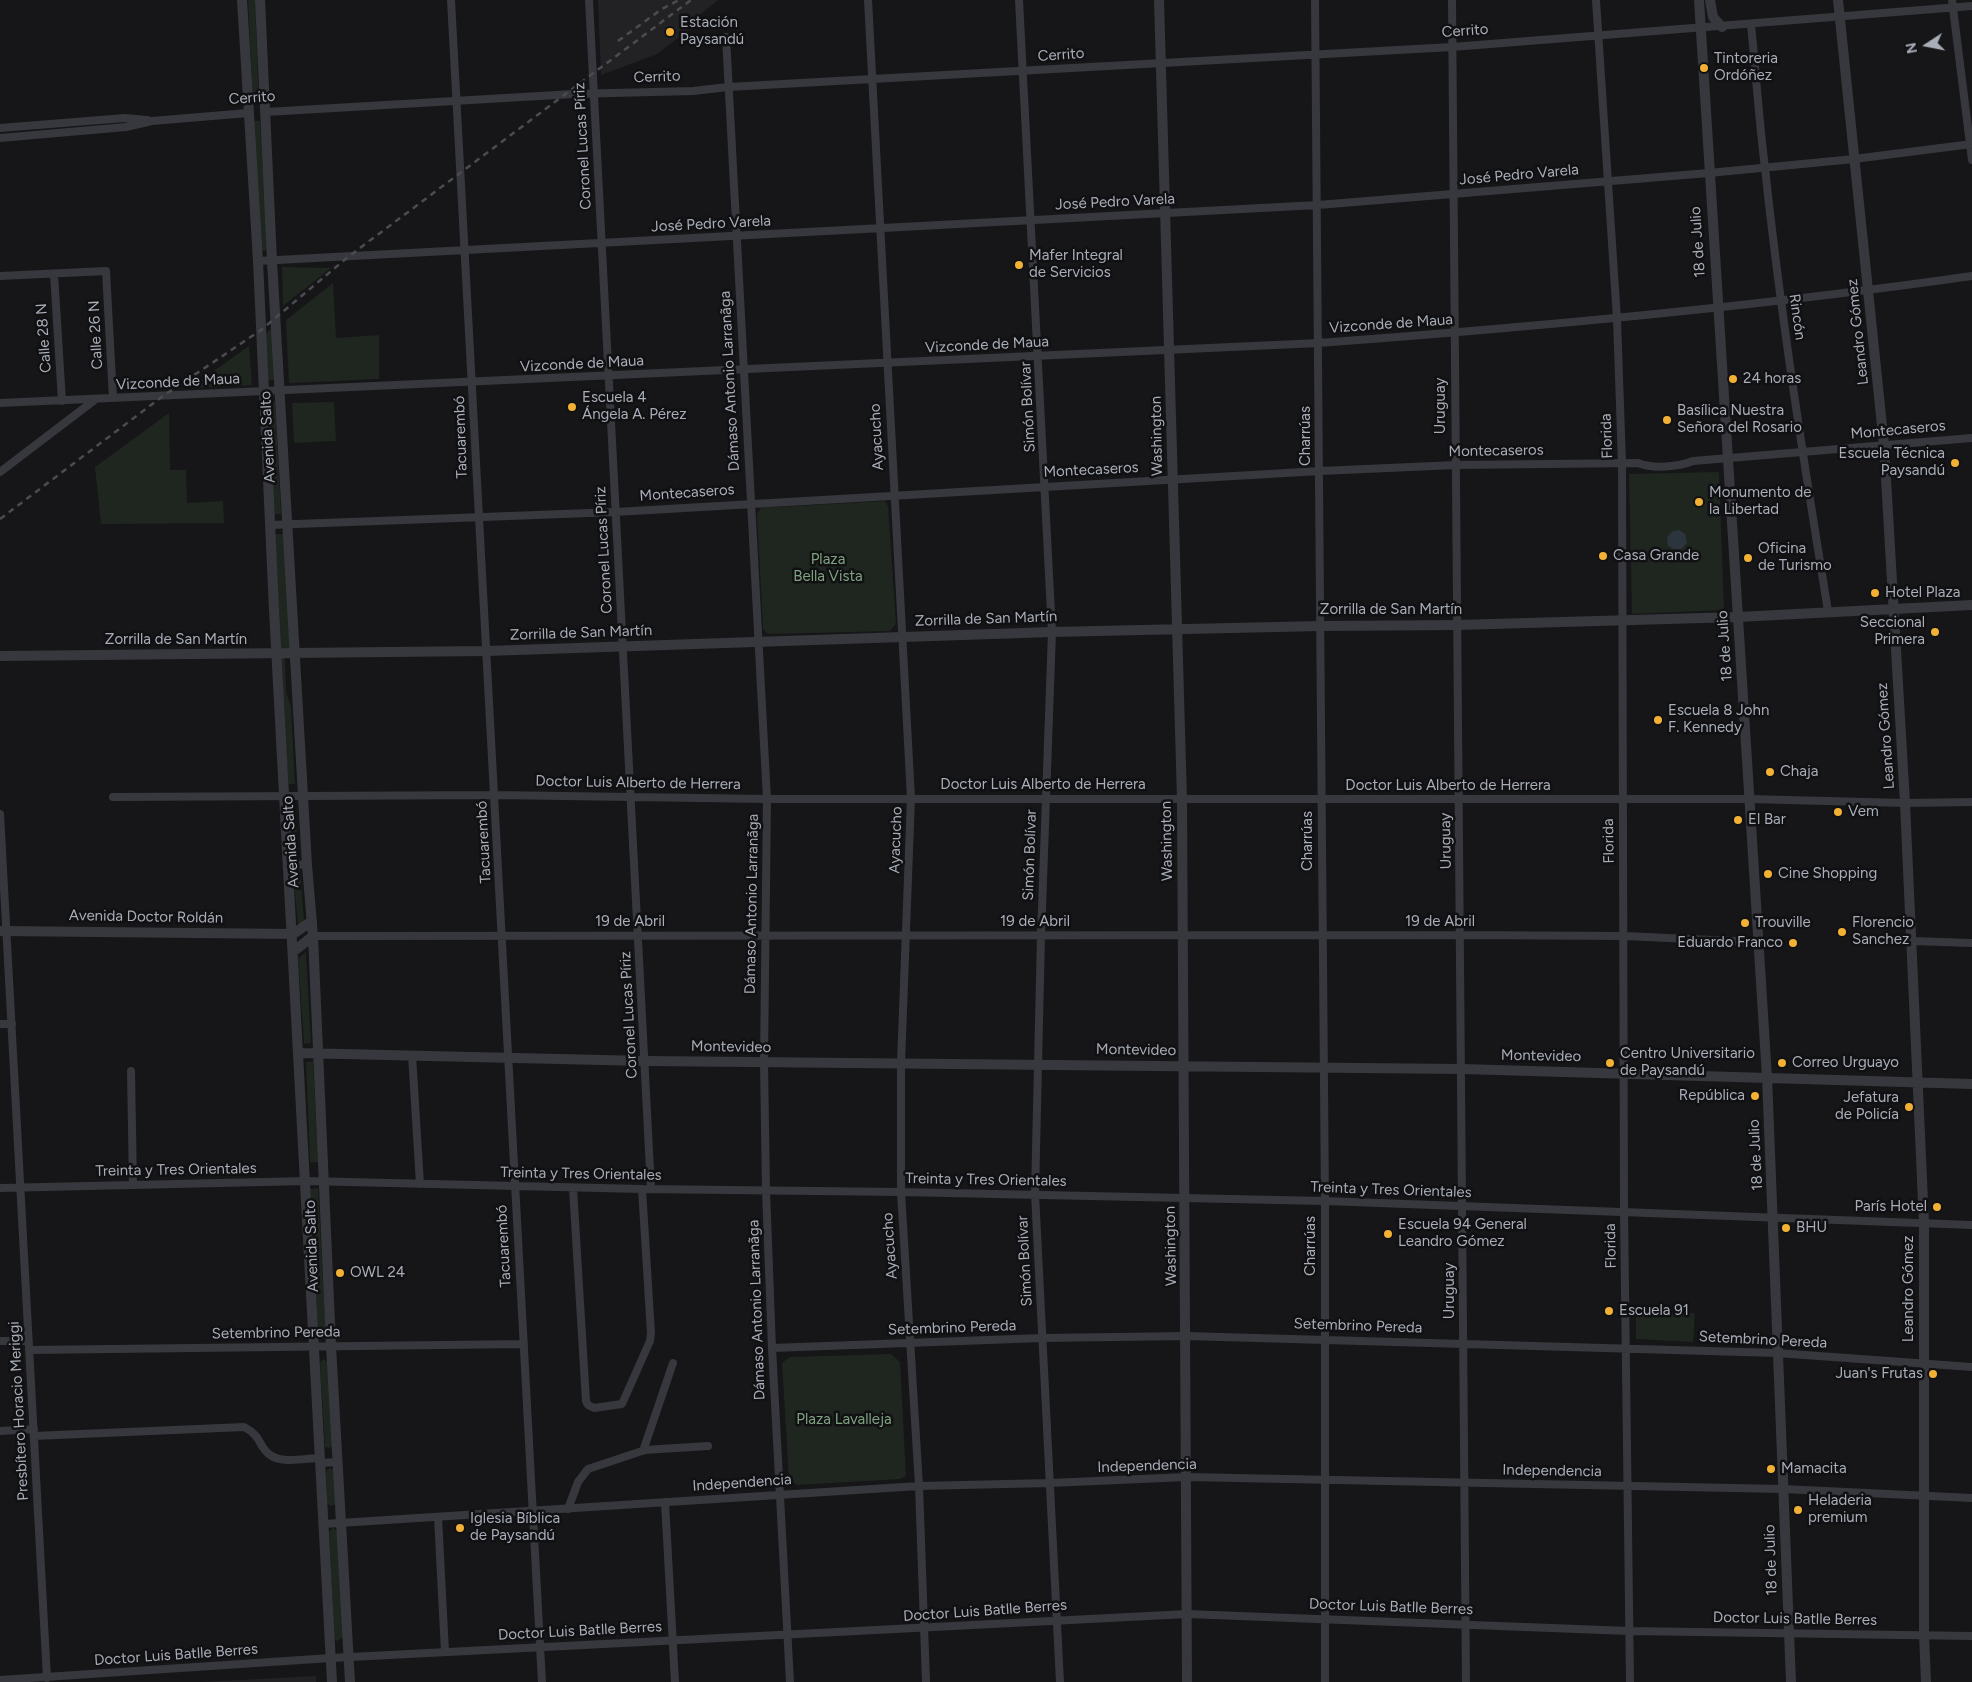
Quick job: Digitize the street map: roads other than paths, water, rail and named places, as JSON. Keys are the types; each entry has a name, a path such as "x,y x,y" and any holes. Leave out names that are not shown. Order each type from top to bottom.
{"street":[{"name":"Avenida Salto","path":"242,0 258,261 284,795 307,1181 332,1682"},
{"name":"Avenida Salto","path":"260,0 272,261 281,391 306,865 313,936 331,1346 350,1682"},
{"name":"Tacuarembó","path":"451,0 458,101 542,1682"},
{"name":"Coronel Lucas Píriz","path":"589,0 646,1060 651,1189"},
{"name":"Ayacucho","path":"868,0 911,798 901,1063 900,1192 919,1486 926,1682"},
{"name":"Simón Bolívar","path":"1019,0 1046,486 1052,632 1037,1064 1035,1194 1060,1682"},
{"name":"Washington","path":"1159,0 1182,799 1187,1682"},
{"name":"Charrúas","path":"1315,0 1325,1201 1325,1682"},
{"name":"Uruguay","path":"1452,0 1466,1682"},
{"name":"Florida","path":"1596,0 1617,318 1622,463 1624,1211 1630,1682"},
{"name":"18 de Julio","path":"1699,0 1708,173 1767,1076 1791,1682"},
{"path":"1710,0 1713,17 1722,27"},
{"name":"Leandro Gómez","path":"1838,0 1884,445 1905,803 1924,1223 1924,1634 1926,1682"},
{"name":"Cerrito","path":"0,138 126,127 152,121 248,113 594,93 693,90 1316,56 1751,25 1952,4 1972,6"},
{"path":"1952,4 1972,160"},
{"name":"Rincón","path":"1751,25 1764,167 1781,302 1802,454 1828,611"},
{"name":"Dámaso Antonio Larranãga","path":"726,37 735,237 767,798 764,1062 766,1190 772,1348 790,1682"},
{"name":"Cerrito","path":"0,128 125,118 152,121"},
{"name":"José Pedro Varela","path":"258,261 1318,205 1708,173 1854,159 1971,144"},
{"name":"Calle 26 N","path":"54,274 106,271 112,398"},
{"path":"0,276 54,274"},
{"name":"Calle 28 N","path":"54,274 62,401"},
{"name":"Vizconde de Maua","path":"0,403 1319,342 1455,333 1781,302 1972,276"},
{"path":"0,472 96,399"},
{"name":"Montecaseros","path":"270,525 616,512 894,494 1456,465 1638,462 1646,466 1972,438"},
{"name":"Zorrilla de San Martín","path":"0,656 295,654 624,647 758,640 1052,632 1321,626 1457,626 1738,617 1972,605"},
{"name":"Doctor Luis Alberto de Herrera","path":"113,797 495,795 767,798 1750,799 1905,803 1972,802"},
{"name":"Presbítero Horacio Meriggi","path":"0,814 3,931 12,1024 48,1678"},
{"path":"288,864 306,865"},
{"path":"292,934 312,921"},
{"name":"Avenida Doctor Roldán","path":"3,931 292,934"},
{"name":"19 de Abril","path":"313,936 1461,935 1624,936 1757,942"},
{"path":"294,951 313,936"},
{"path":"1912,941 1972,943"},
{"path":"0,1024 12,1024"},
{"name":"Montevideo","path":"299,1053 764,1062 1462,1069 1767,1076 1972,1084"},
{"path":"412,1055 420,1184"},
{"path":"131,1071 133,1185"},
{"name":"Treinta y Tres Orientales","path":"0,1188 307,1181 515,1187 1035,1194 1325,1201 1972,1225"},
{"path":"573,1188 586,1400 588,1406 594,1408 622,1404 650,1342 642,1189"},
{"name":"Setembrino Pereda","path":"772,1348 1042,1338 1186,1336 1777,1353 1972,1367"},
{"path":"0,1341 28,1341"},
{"name":"Setembrino Pereda","path":"29,1350 524,1344"},
{"path":"642,1451 673,1363"},
{"path":"0,1431 34,1432 244,1427 258,1436 269,1454 278,1459 338,1462"},
{"path":"568,1509 578,1482 588,1469 642,1451 708,1446"},
{"name":"Independencia","path":"324,1524 919,1486 1050,1484 1187,1477 1783,1490 1972,1498"},
{"path":"665,1502 675,1682"},
{"path":"438,1517 445,1652"},
{"name":"Doctor Luis Batlle Berres","path":"0,1680 331,1658 1187,1614 1629,1631 1972,1636"}],"railway":[{"path":"618,41 662,9 679,0"},
{"path":"0,519 163,396 261,330 348,257 691,0"}],"place":[{"name":"Estación Paysandú","path":"670,32"},
{"name":"Tintoreria Ordóñez","path":"1704,68"},
{"name":"Mafer Integral de Servicios","path":"1019,265"},
{"name":"24 horas","path":"1733,379"},
{"name":"Escuela 4 Ángela A. Pérez","path":"572,407"},
{"name":"Basílica Nuestra Señora del Rosario","path":"1667,420"},
{"name":"Escuela Técnica Paysandú","path":"1955,463"},
{"name":"Monumento de la Libertad","path":"1699,502"},
{"name":"Casa Grande","path":"1603,556"},
{"name":"Oficina de Turismo","path":"1748,558"},
{"name":"Hotel Plaza","path":"1875,593"},
{"name":"Seccional Primera","path":"1935,632"},
{"name":"Escuela 8 John F. Kennedy","path":"1658,720"},
{"name":"Chaja","path":"1770,772"},
{"name":"Vem","path":"1838,812"},
{"name":"El Bar","path":"1738,820"},
{"name":"Cine Shopping","path":"1768,874"},
{"name":"Trouville","path":"1745,923"},
{"name":"Florencio Sanchez","path":"1842,932"},
{"name":"Eduardo Franco","path":"1793,943"},
{"name":"Centro Universitario de Paysandú","path":"1610,1063"},
{"name":"Correo Urguayo","path":"1782,1063"},
{"name":"República","path":"1755,1096"},
{"name":"Jefatura de Policía","path":"1909,1107"},
{"name":"París Hotel","path":"1937,1207"},
{"name":"BHU","path":"1786,1228"},
{"name":"Escuela 94 General Leandro Gómez","path":"1388,1234"},
{"name":"OWL 24","path":"340,1273"},
{"name":"Escuela 91","path":"1609,1311"},
{"name":"Juan's Frutas","path":"1933,1374"},
{"name":"Mamacita","path":"1771,1469"},
{"name":"Heladeria premium","path":"1798,1510"},
{"name":"Iglesia Bíblica de Paysandú","path":"460,1528"}],"park label":[{"name":"Plaza Bella Vista","path":"828,568"},
{"name":"Plaza Lavalleja","path":"844,1420"}]}
